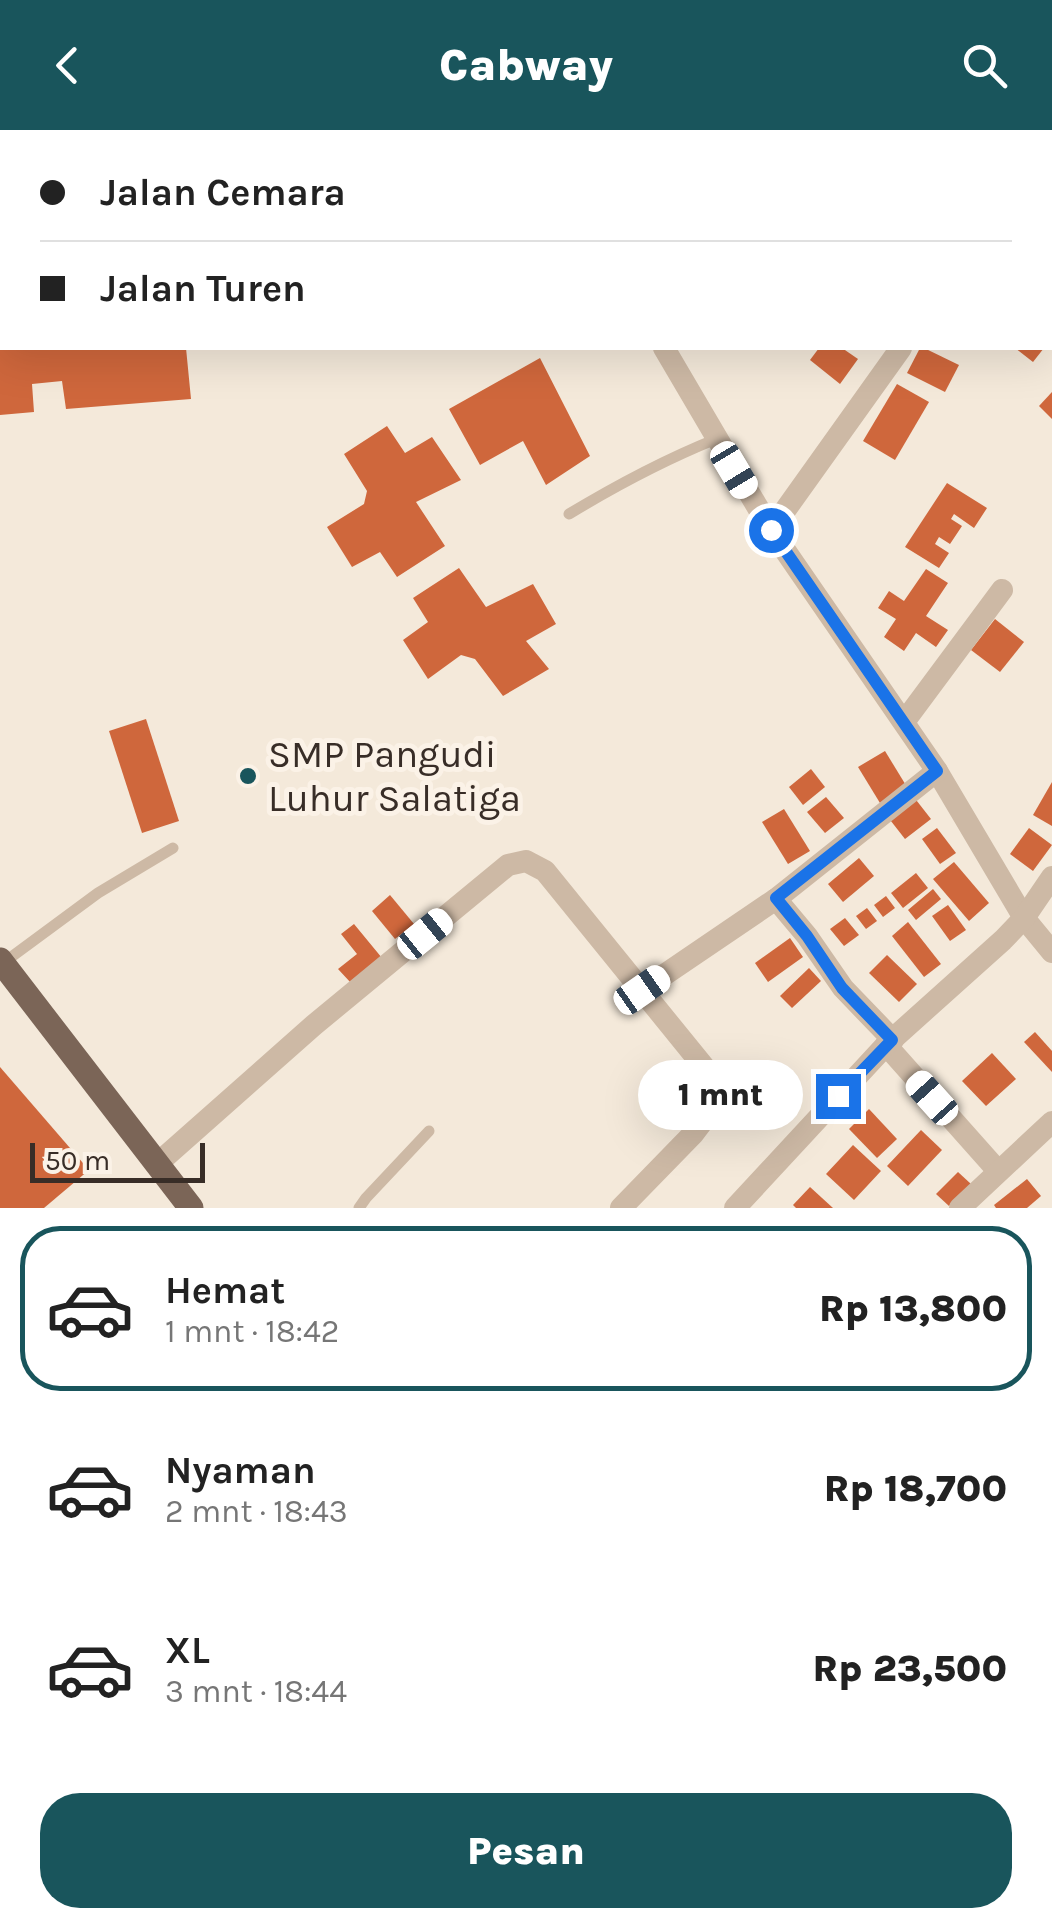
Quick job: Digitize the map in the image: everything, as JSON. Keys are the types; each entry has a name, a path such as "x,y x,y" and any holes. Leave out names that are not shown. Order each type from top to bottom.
{"main road":[{"path":"2,961 191,1208"}],"street":[{"path":"665,350 771,530 937,771 1024,918 1052,952"},
{"path":"771,530 901,350"},
{"path":"904,722 1002,590"},
{"path":"642,990 776,898 937,771"},
{"path":"157,1164 314,1025 508,866 526,862 545,871 714,1078 712,1109 621,1208"},
{"path":"735,1208 889,1043 1003,940 1024,918 1052,877"},
{"path":"776,898 842,988 998,1171"},
{"path":"960,1208 1052,1122"}],"lane":[{"path":"569,514 653,466 716,440"},
{"path":"2,961 98,893 173,848"},
{"path":"359,1208 428,1131"}],"building":[{"path":"0,350 186,350 191,399 66,409 62,381 32,384 34,412 0,415"},
{"path":"818,350 845,350 858,359 840,384 810,360"},
{"path":"919,350 928,350 959,365 945,392 907,373"},
{"path":"1018,350 1042,350 1033,362"},
{"path":"540,358 590,456 546,485 523,441 480,465 449,409"},
{"path":"897,384 929,402 895,460 863,441"},
{"path":"1052,392 1052,419 1039,406"},
{"path":"387,426 405,453 432,437 461,480 416,502 445,546 397,577 380,552 352,567 327,527 364,504 367,491 344,454"},
{"path":"947,483 987,508 974,528 954,514 951,519 962,526 950,544 939,537 935,544 949,553 939,568 905,547"},
{"path":"459,568 486,607 533,584 556,624 526,641 549,669 503,696 475,659 461,655 428,679 403,640 428,622 413,598"},
{"path":"926,569 948,583 926,616 948,630 936,647 916,633 904,651 884,637 896,619 878,608 889,591 904,601"},
{"path":"995,619 1024,642 1000,672 971,650"},
{"path":"146,719 179,821 142,833 109,731"},
{"path":"885,751 907,787 880,803 858,767"},
{"path":"811,769 825,787 803,805 789,787"},
{"path":"1052,782 1052,826 1033,815"},
{"path":"913,796 931,819 905,839 887,816"},
{"path":"826,797 844,818 825,833 807,812"},
{"path":"784,809 810,851 788,864 762,822"},
{"path":"937,828 956,853 940,864 922,839"},
{"path":"1029,828 1052,845 1033,871 1010,854"},
{"path":"859,858 874,876 843,902 828,884"},
{"path":"954,862 989,903 969,921 933,879"},
{"path":"916,873 928,888 903,908 891,893"},
{"path":"933,889 941,899 916,920 908,910"},
{"path":"390,895 414,924 395,939 372,911"},
{"path":"886,896 895,908 883,917 874,905"},
{"path":"948,905 966,930 950,941 932,916"},
{"path":"867,908 877,921 866,929 856,916"},
{"path":"845,918 859,935 844,946 830,929"},
{"path":"908,922 941,964 924,977 892,936"},
{"path":"354,924 382,958 351,983 338,969 357,954 341,934"},
{"path":"790,938 803,957 768,982 755,963"},
{"path":"887,955 917,984 899,1002 869,973"},
{"path":"809,968 821,981 792,1008 780,996"},
{"path":"1035,1032 1052,1051 1052,1072 1024,1042"},
{"path":"992,1053 1016,1079 986,1106 962,1081"},
{"path":"0,1067 89,1170 44,1208 0,1208"},
{"path":"869,1109 897,1139 877,1158 849,1129"},
{"path":"921,1130 942,1150 908,1186 887,1166"},
{"path":"853,1145 881,1171 854,1200 826,1174"},
{"path":"958,1172 971,1184 949,1206 936,1194"},
{"path":"1027,1179 1041,1196 1027,1208 996,1208 994,1205"},
{"path":"810,1187 833,1208 796,1208 793,1205"}],"place":[{"name":"SMP Pangudi Luhur Salatiga","path":"248,776"}],"route":[{"path":"771,530 937,771 776,898 842,988 892,1040 838,1096"}]}
